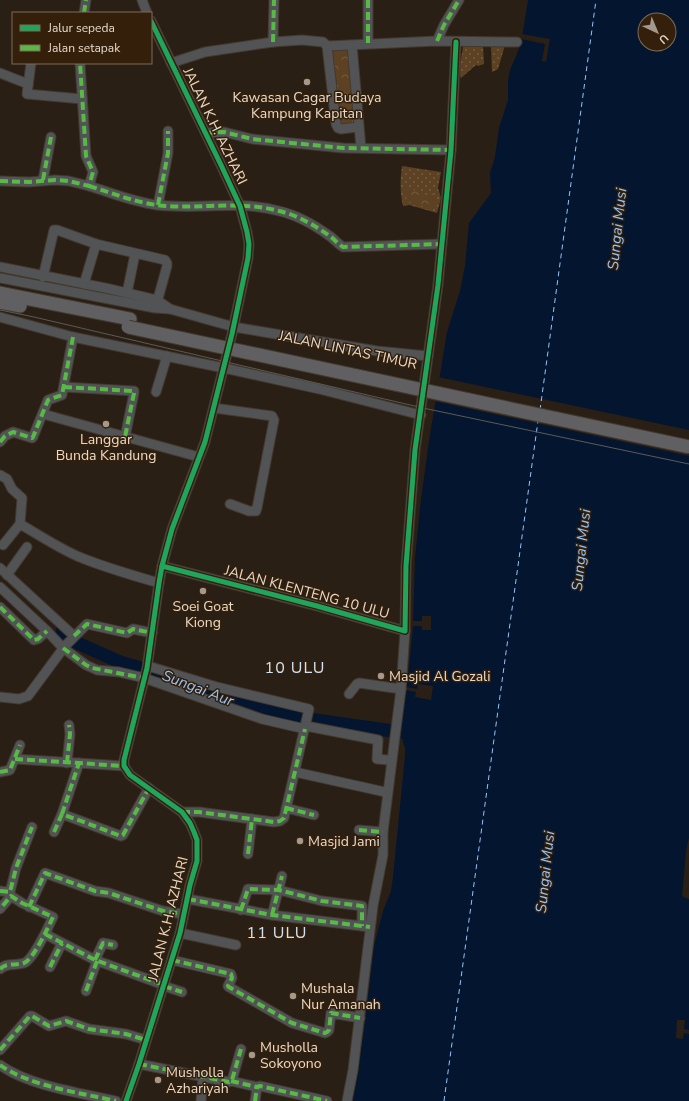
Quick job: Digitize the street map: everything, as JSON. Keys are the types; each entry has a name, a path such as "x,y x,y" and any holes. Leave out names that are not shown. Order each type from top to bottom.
{"highway":[{"name":"JALAN LINTAS TIMUR","path":"0,292 129,323 689,447"},
{"name":"JALAN LINTAS TIMUR","path":"0,302 129,323 689,439"}],"street":[{"path":"84,12 86,0"},
{"path":"142,0 147,12"},
{"path":"273,42 274,0"},
{"path":"367,43 368,0"},
{"path":"437,41 444,25 459,0"},
{"name":"JALAN K.H. AZHARI","path":"146,672 158,583 162,566 172,529 205,442 234,327 248,258 249,244 240,206 152,23"},
{"path":"171,63 205,52 273,42 319,40 324,42 327,46 336,124 338,128 341,129 358,127"},
{"path":"327,46 437,41 517,42"},
{"name":"JALAN KLENTENG 10 ULU","path":"162,566 317,606 405,631 406,566 415,450 435,314 450,150 456,42"},
{"path":"352,45 361,148"},
{"path":"31,64 27,94 82,99"},
{"path":"80,64 86,156 93,172 89,186"},
{"path":"0,73 28,84"},
{"path":"158,205 168,153 168,131"},
{"path":"206,133 224,132 252,139 361,148 450,150"},
{"path":"43,180 51,137"},
{"path":"0,181 70,181 134,200 158,205 257,206 290,214 311,224 342,247 441,244"},
{"path":"43,277 54,230 57,230 96,244 165,260 167,263 156,304"},
{"path":"84,284 96,244"},
{"path":"127,293 135,254"},
{"path":"0,267 127,293 170,309 234,327 377,351 428,356"},
{"path":"0,278 156,304"},
{"path":"0,317 73,337 224,368 421,415"},
{"path":"0,442 5,436 13,432 32,438 49,399 62,396 73,337"},
{"path":"156,392 167,356"},
{"path":"64,387 134,392 125,436"},
{"path":"214,408 272,416 274,420 256,510 249,511 230,504"},
{"path":"43,414 199,457"},
{"path":"0,475 7,479 12,488 22,498 20,524 3,544"},
{"path":"20,524 64,550 110,568 158,583"},
{"path":"26,547 3,571 74,636"},
{"path":"0,587 64,647 92,668 146,672 309,709 284,818 280,821 274,822 199,812 182,812"},
{"path":"0,607 34,640 38,639 47,631"},
{"path":"0,697 19,699 28,696 64,647 86,624 127,633 133,629 152,632"},
{"path":"347,1101 360,1018 366,926 383,856 383,832 401,689 405,631"},
{"path":"146,672 225,705 262,718 378,740 377,759 388,760"},
{"path":"15,758 124,766 125,754 146,672"},
{"path":"349,694 359,683 401,689"},
{"path":"225,705 229,692"},
{"path":"67,763 70,734 69,725"},
{"path":"0,772 10,770 20,745"},
{"path":"54,832 62,814 79,763"},
{"name":"JALAN K.H. AZHARI","path":"124,766 130,775 182,812 190,823 197,840 197,861 183,914 180,933 126,1101"},
{"path":"295,772 385,792"},
{"path":"62,814 120,836 123,835 149,788"},
{"path":"286,808 314,815"},
{"path":"248,854 252,819"},
{"path":"0,909 10,894 16,868 32,827"},
{"path":"359,830 383,832"},
{"path":"29,907 45,873 95,891 163,911 183,914"},
{"path":"272,915 282,876"},
{"path":"241,910 248,889 360,906 363,908 366,926"},
{"path":"0,891 10,894 29,907 52,916 45,934 26,962 7,965 0,969"},
{"path":"188,899 272,915 366,926"},
{"path":"180,933 236,945"},
{"path":"45,934 96,961 182,992"},
{"path":"50,967 62,943"},
{"path":"86,991 101,945 103,943 113,945"},
{"path":"172,960 231,974 232,978 228,986 229,987 292,1023 327,1032 331,1013 360,1018"},
{"path":"0,1050 30,1016 49,1026 66,1021 89,1029 126,1034 146,1040"},
{"path":"231,1081 241,1048"},
{"path":"0,1064 18,1076 116,1101"},
{"path":"139,1064 257,1087 276,1088 327,1101"},
{"path":"201,1101 203,1077"},
{"path":"255,1101 257,1087"}],"green space":[{"path":"463,45 483,46 484,64 478,66 476,65 461,78 459,67"},
{"path":"505,45 498,69 492,72 491,47"},
{"path":"348,48 355,123 340,125 330,51"},
{"path":"402,166 441,172 438,188 441,198 437,213 409,205 403,206 401,196"},
{"path":"404,188 414,190 425,199 428,192 433,194 436,200 432,207 425,207 407,201"}],"water":[{"name":"Sungai Musi","path":"528,0 689,0 689,837 682,895 683,897 689,899 689,1101 352,1101 364,1030 374,946 383,911 391,891 393,877 405,756 405,748 400,732 400,726 407,687 413,626 415,558 429,441 447,332 460,291 465,266 469,223 491,193 490,173 495,157 499,128 508,100 508,81 510,70 521,44"}],"pier":[{"path":"522,34 550,39 546,62 542,61 545,44 521,39"},
{"path":"438,377 689,430 689,456 434,401"},
{"path":"422,616 431,616 431,630 422,630 422,626 413,626 413,621 422,621"},
{"path":"418,684 433,686 431,700 415,697 416,692 406,690 407,687 417,689"},
{"path":"677,1020 685,1020 684,1029 689,1030 689,1034 684,1033 683,1039 676,1038"}],"waterway":[{"name":"Sungai Aur","path":"62,631 75,642 120,662 158,673"},
{"name":"Sungai Aur","path":"179,678 245,705 287,716 400,732"}],"ferry route":[{"path":"540,410 596,0"},
{"path":"444,1101 538,421"}],"tram line":[{"path":"0,310 423,408 689,464"}],"marked path":[{"path":"84,12 86,0"},
{"path":"273,42 274,0"},
{"path":"368,0 368,43"},
{"path":"437,41 444,25 459,0"},
{"path":"0,181 29,182 55,180 69,181 89,186 93,172 86,156 80,64"},
{"path":"158,205 168,153 168,131"},
{"path":"206,133 224,132 252,139 343,148 451,150"},
{"path":"43,180 51,137"},
{"path":"89,186 148,204 172,206 249,206 279,211 293,215 313,225 343,247 441,244"},
{"path":"0,442 5,436 13,432 32,438 33,437 48,400 62,395 73,337"},
{"path":"64,387 134,391 125,437"},
{"path":"0,607 34,640 38,639 47,631"},
{"path":"74,636 87,624 127,633 133,629 152,633"},
{"path":"63,648 92,668 144,678"},
{"path":"67,763 70,734 69,725"},
{"path":"182,812 199,812 274,822 280,821 284,818 305,729"},
{"path":"0,772 10,770 20,745"},
{"path":"15,759 124,766"},
{"path":"62,814 79,763"},
{"path":"54,832 62,814 121,836 123,835 149,788"},
{"path":"286,808 314,815"},
{"path":"248,854 252,819"},
{"path":"0,891 10,892 16,868 32,827"},
{"path":"359,830 383,832"},
{"path":"29,907 45,873 95,891 109,893 163,911 183,914"},
{"path":"272,915 282,876"},
{"path":"241,910 248,889 279,890 322,901 362,906 362,926"},
{"path":"0,909 11,896 22,903 53,917 28,961 21,964 9,965 0,969"},
{"path":"188,899 272,915 370,927"},
{"path":"45,934 95,960 164,985"},
{"path":"50,967 62,943"},
{"path":"95,960 103,943 113,945"},
{"path":"172,960 231,974 232,978 228,986 229,987 292,1023 325,1033 329,1030 331,1013 360,1018"},
{"path":"86,991 97,961"},
{"path":"164,986 182,992"},
{"path":"0,1050 30,1016 49,1026 66,1021 89,1029 126,1034 146,1040"},
{"path":"139,1064 229,1082 232,1080 241,1049"},
{"path":"0,1065 40,1084 116,1101"},
{"path":"231,1081 257,1087"},
{"path":"255,1101 257,1087 260,1086 327,1101"}],"cycle path":[{"path":"126,1101 180,933 190,885 197,861 197,840 190,823 182,812 130,775 124,766 124,760 147,668 162,566 172,529 205,442 232,334 248,258 249,244 240,206 152,23"},
{"path":"162,566 317,606 405,631 406,566 415,450 438,285 451,150 456,42"}],"place":[{"name":"Kawasan Cagar Budaya Kampung Kapitan","path":"307,82"},
{"name":"Langgar Bunda Kandung","path":"106,424"},
{"name":"Soei Goat Kiong","path":"203,591"},
{"name":"Masjid Al Gozali","path":"381,676"},
{"name":"Masjid Jami","path":"300,841"},
{"name":"Mushala Nur Amanah","path":"293,996"},
{"name":"Musholla Sokoyono","path":"252,1055"},
{"name":"Musholla Azhariyah","path":"158,1080"}],"district":[{"name":"10 ULU","path":"295,668"},
{"name":"11 ULU","path":"277,933"}]}
